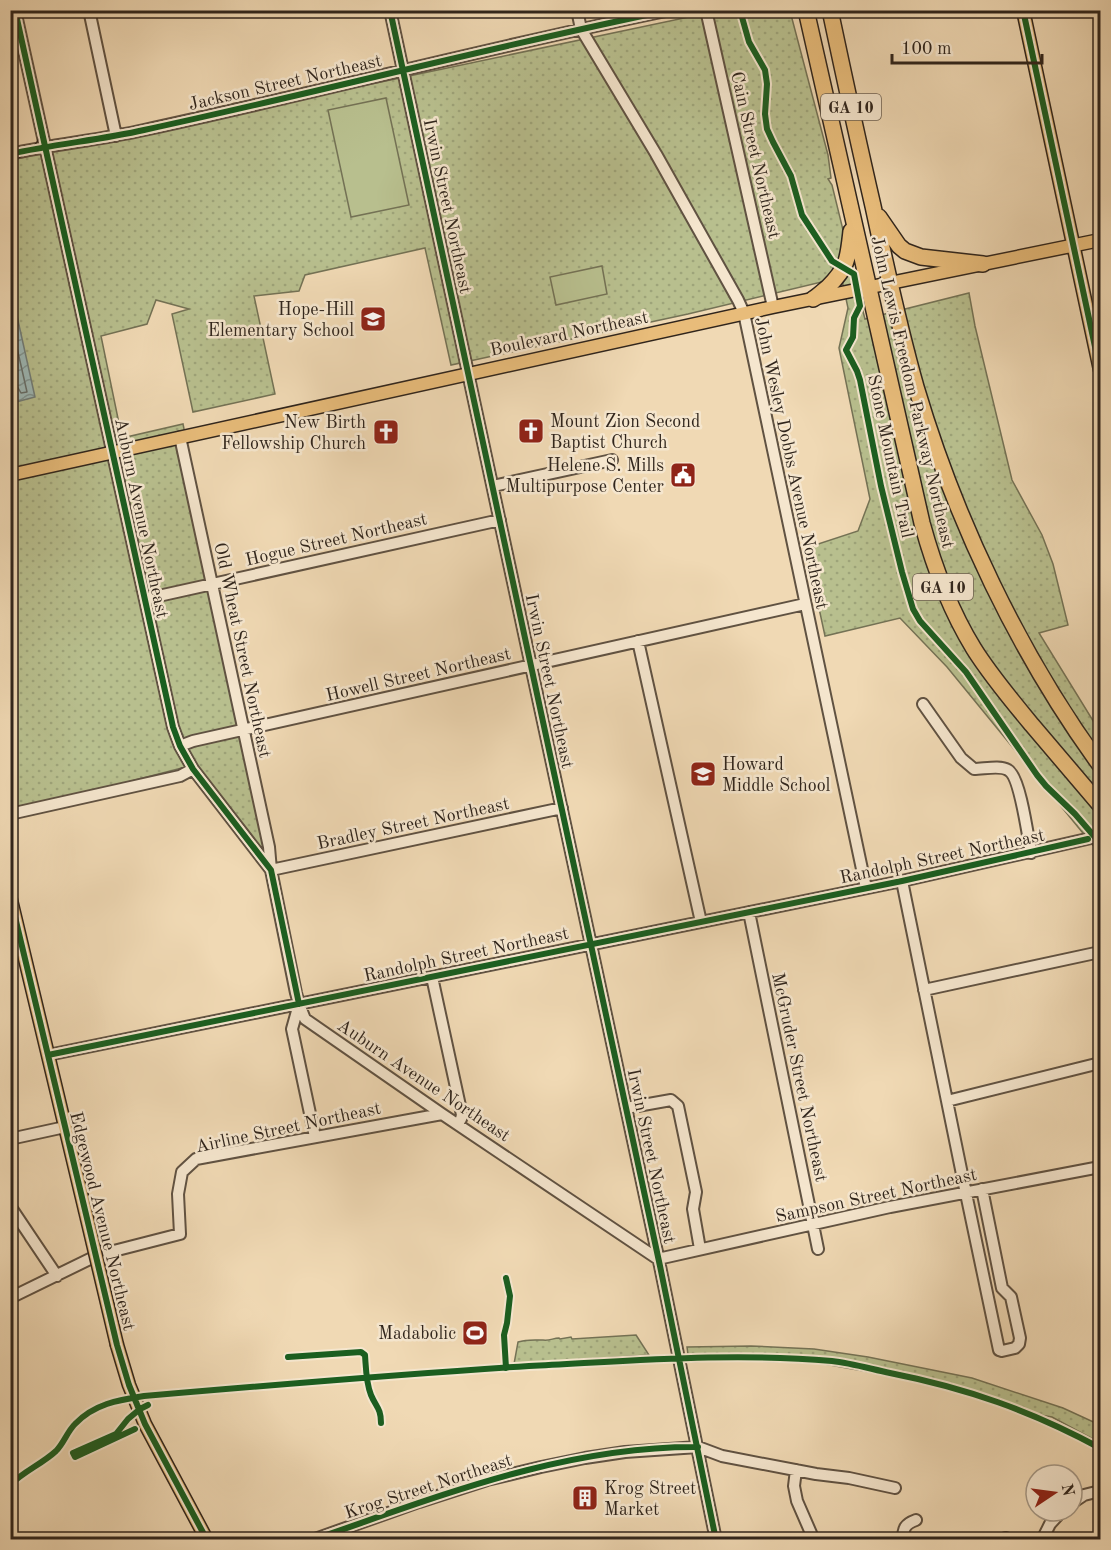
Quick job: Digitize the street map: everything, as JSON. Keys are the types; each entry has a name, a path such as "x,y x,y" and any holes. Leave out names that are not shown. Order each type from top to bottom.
{"highway":[{"name":"John Lewis Freedom Parkway Northeast","path":"806,10 922,523 937,573 950,604 974,648 996,680 1101,805"},
{"name":"John Lewis Freedom Parkway Northeast","path":"830,10 890,284 916,388 946,477 963,520 1029,652 1073,725 1101,765"},
{"path":"872,203 885,227 905,251 921,257 983,264"},
{"path":"813,299 825,290 844,268 853,219"}],"main road":[{"path":"1023,10 1101,370"},
{"name":"Boulevard Northeast","path":"10,475 744,313 1101,240"},
{"name":"Edgewood Avenue Northeast","path":"10,896 16,948 48,1055 117,1345 129,1385 147,1428 207,1539"}],"street":[{"name":"Auburn Avenue Northeast","path":"15,10 173,727 180,746 193,769 272,870 299,1004 305,1019 658,1259"},
{"path":"89,10 116,136"},
{"name":"Irwin Street Northeast","path":"390,10 680,1358 716,1539"},
{"name":"John Wesley Dobbs Avenue Northeast","path":"577,10 581,29 664,169 744,313 866,888"},
{"name":"Jackson Street Northeast","path":"10,154 45,146 116,136 671,10"},
{"name":"Cain Street Northeast","path":"706,10 773,307"},
{"name":"Old Wheat Street Northeast","path":"180,437 269,847 272,870"},
{"path":"493,486 612,460"},
{"name":"Hogue Street Northeast","path":"145,599 500,520"},
{"name":"Howell Street Northeast","path":"180,746 193,741 805,604"},
{"path":"638,640 701,922"},
{"path":"923,704 962,759 974,769 1006,768 1013,773 1030,853"},
{"path":"10,814 180,776 193,769"},
{"name":"Bradley Street Northeast","path":"272,870 562,808"},
{"name":"Randolph Street Northeast","path":"48,1055 902,881 1101,836"},
{"path":"902,881 999,1350 1002,1352 1016,1348 1020,1338 1011,1297 1002,1288 982,1189"},
{"name":"McGruder Street Northeast","path":"749,912 818,1249"},
{"path":"924,990 1101,952"},
{"path":"432,977 462,1115 458,1124"},
{"path":"299,1004 292,1029 315,1137"},
{"path":"947,1101 1101,1063"},
{"path":"626,1108 671,1100 678,1106 696,1192 693,1209 700,1249"},
{"name":"Airline Street Northeast","path":"57,1276 98,1255 180,1234 178,1194 182,1172 196,1159 442,1114"},
{"path":"10,1139 65,1127"},
{"name":"Sampson Street Northeast","path":"658,1259 890,1207 1101,1167"},
{"path":"10,1206 57,1276 10,1298"},
{"name":"Krog Street Northeast","path":"312,1539 462,1488 541,1467 625,1452 698,1447 723,1456 895,1488"},
{"path":"796,1470 794,1486 797,1501 814,1539"},
{"path":"1084,1495 1101,1491"},
{"path":"903,1539 903,1529 906,1524 916,1520"},
{"path":"1042,1539 1051,1523"},
{"path":"1000,1539 1006,1539"}],"green space":[{"path":"734,10 790,11 828,155 831,178 828,179 832,185 865,319 969,293 1012,480 1042,535 1053,564 1068,625 1039,633 1100,732 1100,854 947,667 900,618 825,636 806,548 858,531 870,499 839,348 848,308 842,280 834,279 688,314 451,365 425,248 305,275 299,291 254,296 275,394 193,412 172,314 189,309 156,300 147,324 101,336 122,438 183,424 274,866 193,765 11,812 11,160 717,11 719,14"},
{"path":"386,98 409,205 351,217 328,110"},
{"path":"602,266 607,294 556,305 550,277"},
{"path":"636,1335 649,1355 514,1364 518,1342 521,1341"},
{"path":"751,1346 814,1349 868,1357 972,1378 1063,1408 1100,1425 1100,1443 1052,1417 1017,1411 940,1386 897,1377 819,1363 722,1360 689,1362 687,1347"}],"water":[{"path":"11,289 35,397 16,402 10,378"}],"tram line":[{"path":"10,161 19,158 33,148 38,142 42,127 41,108 19,10"}],"cycle path":[{"path":"15,10 173,727 180,746 193,769 271,870 299,1004"},
{"path":"390,10 660,1266 716,1540"},
{"path":"10,154 144,130 671,10"},
{"name":"Stone Mountain Trail","path":"740,10 749,42 765,70 767,129 791,176 802,215 832,261 854,274 860,306 854,318 853,337 846,350 860,380 881,486 913,609 920,621 966,672 1037,775 1100,843"},
{"path":"1023,10 1100,370"},
{"path":"48,1055 902,881 1088,839"},
{"path":"10,896 117,1345 129,1385 145,1424 207,1540"},
{"path":"506,1278 510,1296 504,1335 506,1368"},
{"path":"288,1357 361,1352 365,1355 368,1386 379,1411 381,1423"},
{"path":"10,1485 56,1451 72,1427 82,1417 98,1407 125,1399 433,1373 680,1358 794,1358 854,1365 918,1379 998,1402 1049,1423 1100,1448"},
{"path":"135,1429 75,1457 73,1453 116,1434 128,1419 148,1405"},
{"path":"312,1540 454,1491 550,1465 598,1455 648,1449 698,1447"}],"place":[{"name":"Hope-Hill Elementary School","path":"373,319"},
{"name":"Mount Zion Second Baptist Church","path":"531,431"},
{"name":"New Birth Fellowship Church","path":"386,432"},
{"name":"Helene S. Mills Multipurpose Center","path":"683,475"},
{"name":"Howard Middle School","path":"703,774"},
{"name":"Madabolic","path":"475,1333"},
{"name":"Krog Street Market","path":"585,1498"}]}
